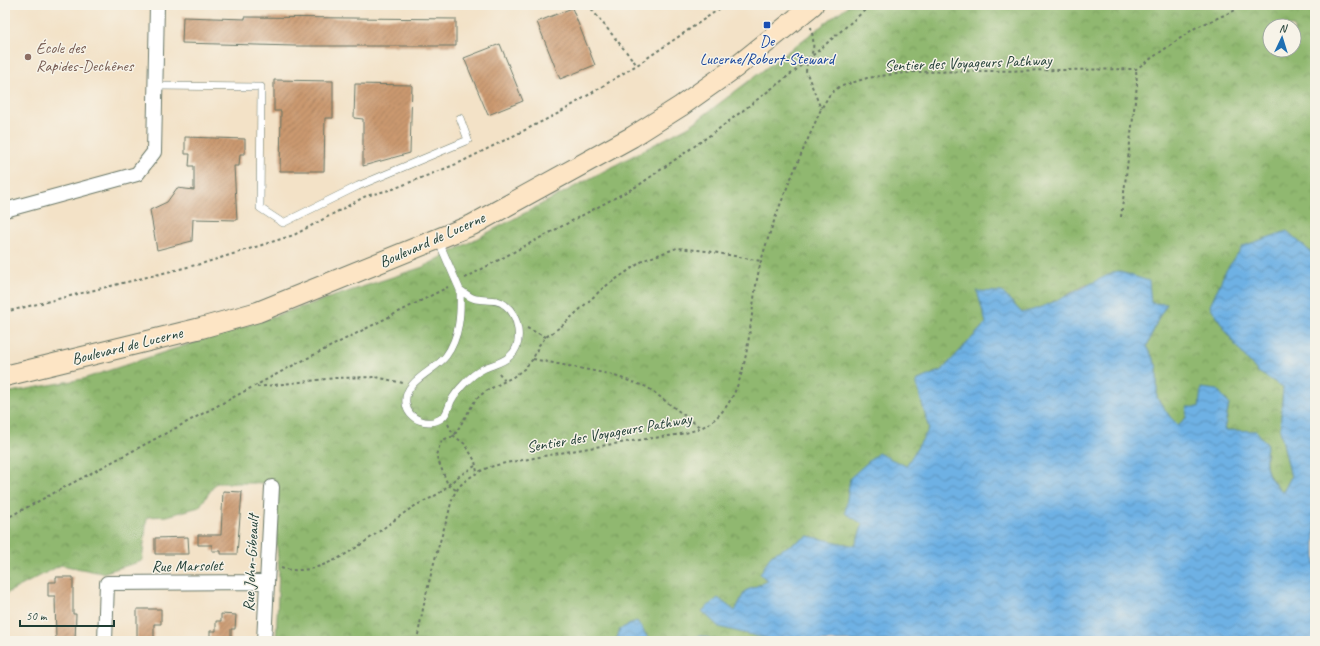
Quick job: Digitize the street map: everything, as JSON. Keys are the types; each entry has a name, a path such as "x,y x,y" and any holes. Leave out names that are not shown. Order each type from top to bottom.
{"main road":[{"name":"Boulevard de Lucerne","path":"5,376 194,330 258,312 472,225 632,137 681,106 812,14"}],"street":[{"path":"5,210 137,174 154,152 157,5"},
{"name":"Rue John-Gibeault","path":"264,641 272,487"},
{"name":"Rue Marsolet","path":"105,641 107,584 267,582"}],"lane":[{"path":"156,86 261,87 260,208 283,223 358,186 468,140 460,118"},
{"path":"438,239 460,290 459,324 452,346 446,357 437,366 412,385 407,393 406,402 409,412 415,419 422,422 431,422 444,417 454,397 470,379 480,370 511,356 516,346 518,335 517,324 513,312 505,304 498,301 476,299 460,290"}],"path":[{"path":"588,5 637,65"},
{"path":"5,519 255,388 292,366 457,282 638,185 716,131 807,62 871,5"},
{"path":"1120,217 1136,85 1136,69 1195,28 1247,5"},
{"path":"812,14 814,45 813,52 807,62 806,71 821,109"},
{"name":"Sentier des Voyageurs Pathway","path":"456,490 478,472 488,468 524,460 686,433 701,428 718,416 726,408 735,392 743,369 761,261 781,202 821,109 830,94 839,87 856,81 887,75 915,72 1136,69"},
{"path":"417,641 428,580 456,490 448,485 436,456 442,440 454,436 476,399 486,391 513,377 533,359 539,345 546,337 563,325 603,288 644,260 676,248 707,250 761,261"},
{"path":"517,324 546,337"},
{"path":"533,359 609,374 647,387 701,428"},
{"path":"255,388 335,378 362,377 376,377 412,385"},
{"path":"444,417 454,436 465,444 475,461 475,466 478,472"},
{"path":"268,564 288,570 313,570 362,544 410,508 441,494 448,485 475,466"}],"green space":[{"path":"849,5 1315,5 1315,256 1287,231 1210,306 1236,346 1258,372 1283,387 1280,430 1291,477 1283,492 1270,476 1266,465 1267,444 1256,431 1224,430 1229,404 1199,407 1178,425 1170,417 1157,397 1157,367 1147,346 1159,317 1167,304 1151,303 1087,284 1042,308 1022,313 1002,292 986,323 942,370 916,381 929,429 906,467 863,524 855,546 808,536 768,581 745,591 735,612 702,611 776,641 721,641 700,636 673,641 650,641 637,621 620,629 616,641 276,641 279,571 272,483 216,483 199,507 167,516 147,517 142,561 102,573 61,565 5,594 5,393 83,379 423,267 691,125"}],"water":[{"path":"1287,231 1315,256 1315,641 776,641 719,627 702,611 718,598 735,611 745,591 768,581 760,574 771,555 808,536 855,546 863,524 845,513 850,478 878,453 906,466 929,429 916,381 942,370 986,323 977,291 1002,292 1022,313 1058,300 1117,271 1149,281 1151,303 1167,304 1159,317 1147,346 1157,367 1157,398 1170,417 1178,425 1186,418 1187,407 1199,407 1201,388 1218,390 1229,404 1224,430 1256,431 1267,444 1266,465 1269,476 1277,487 1283,492 1291,477 1280,430 1283,387 1258,372 1236,346 1210,306 1225,272 1243,246"},
{"path":"637,621 650,641 616,641 620,629"},
{"path":"700,636 721,641 673,641"}],"building":[{"path":"572,8 595,65 560,79 537,22"},
{"path":"183,17 245,19 245,17 456,19 456,46 294,46 182,43"},
{"path":"500,44 523,101 488,115 464,58"},
{"path":"274,80 333,81 333,118 325,118 324,171 280,171 281,111 274,111"},
{"path":"355,84 412,85 410,153 363,166 363,119 354,118"},
{"path":"185,137 245,139 245,154 240,154 239,166 234,166 237,220 193,219 192,241 157,250 150,210 167,202 177,188 194,190 194,166 189,166 190,154 185,154"},
{"path":"223,491 242,492 237,554 221,554 221,551 212,551 212,545 198,545 198,535 221,535"},
{"path":"188,537 189,554 155,554 155,538"},
{"path":"56,577 73,577 73,614 76,614 75,641 56,641 55,596 48,596 48,582 56,582"},
{"path":"137,609 161,609 161,624 154,624 154,641 137,641"},
{"path":"221,614 236,615 235,629 231,629 231,641 210,641 210,631 216,631 216,621 221,621"}],"place":[{"name":"De Lucerne/Robert-Steward","path":"767,25"},
{"name":"École des Rapides-Dechênes","path":"28,57"}]}
